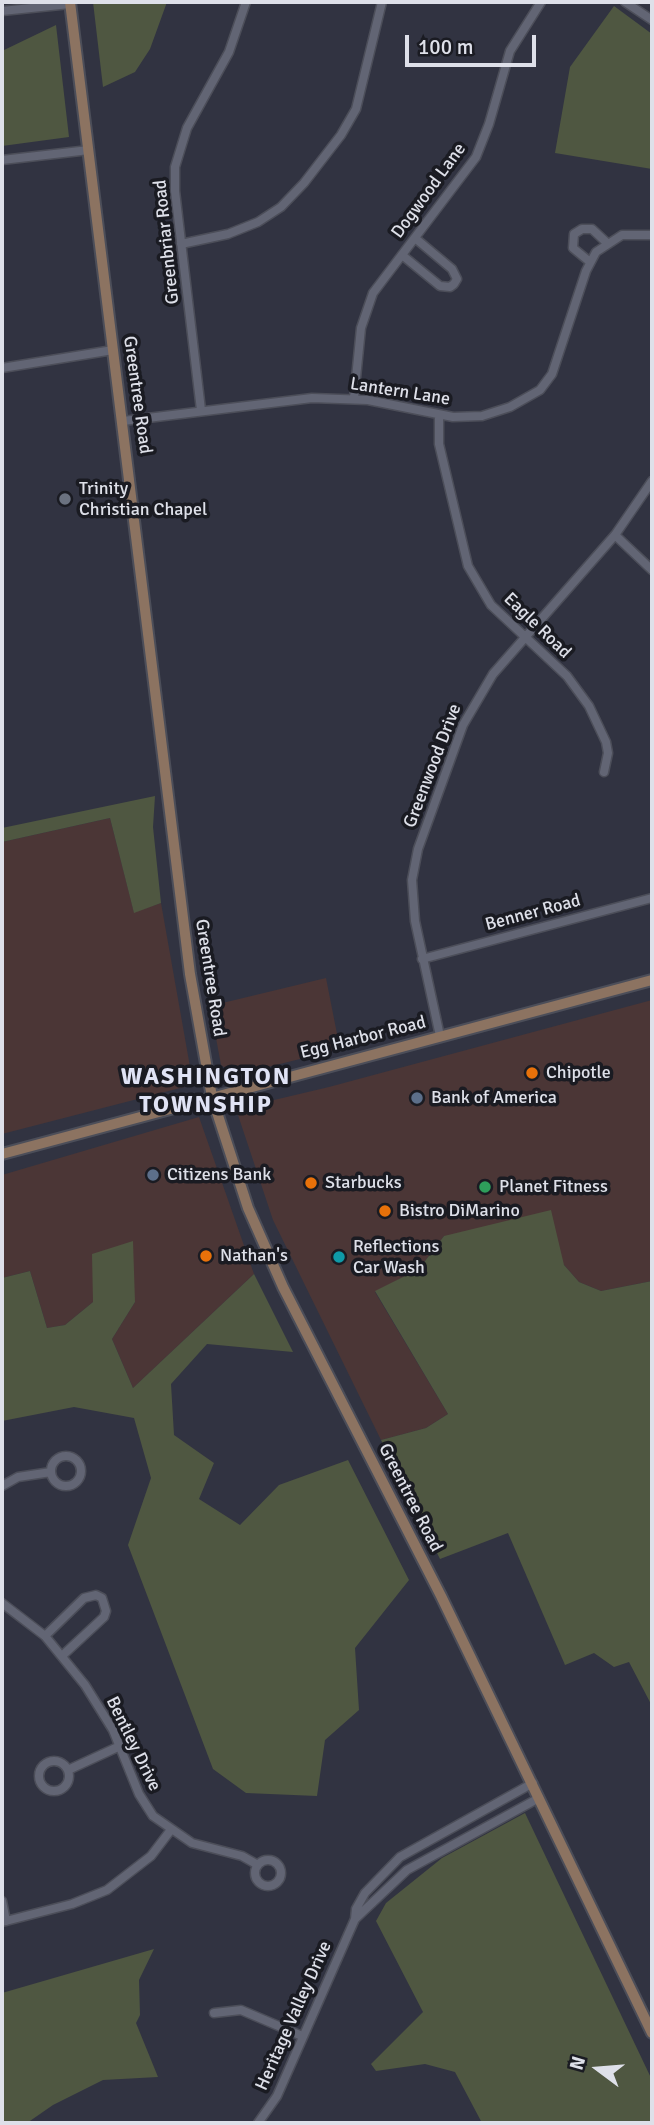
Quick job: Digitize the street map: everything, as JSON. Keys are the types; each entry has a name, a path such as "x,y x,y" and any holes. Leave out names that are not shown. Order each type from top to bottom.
{"street":[{"name":"Greenbriar Road","path":"201,410 174,179 177,158 191,118 229,52 246,2"},
{"path":"181,244 228,234 258,222 281,207 304,183 341,135 356,109 382,2"},
{"name":"Dogwood Lane","path":"354,398 360,335 366,307 373,293 476,157 489,124 510,51 541,2"},
{"path":"625,2 652,20"},
{"path":"2,11 70,3"},
{"name":"Greentree Road","path":"70,3 190,974 212,1097 248,1208 283,1287 533,1783 652,2034"},
{"path":"2,160 89,150"},
{"path":"590,262 573,248 574,234 582,229 592,229 606,242 628,234 652,235"},
{"path":"402,255 440,286 450,287 454,284 457,279 452,269 415,238"},
{"name":"Lantern Lane","path":"123,421 298,399 354,398 439,415 482,416 510,407 540,390 560,355 590,262 606,242"},
{"path":"2,368 113,350"},
{"name":"Eagle Road","path":"439,415 439,444 468,566 491,605 567,676 589,706 606,742 608,753 604,772"},
{"name":"Greenwood Drive","path":"440,1036 422,959 412,891 418,849 466,717 487,681 615,535 652,481"},
{"path":"615,535 652,570"},
{"name":"Benner Road","path":"422,959 652,898"},
{"name":"Egg Harbor Road","path":"2,1154 652,980"},
{"path":"2,1486 18,1477 51,1472"},
{"path":"45,1636 84,1598 96,1595 102,1598 106,1611 104,1617 63,1655"},
{"name":"Bentley Drive","path":"2,1603 45,1636 96,1699 145,1805 170,1830 192,1843 242,1856 258,1866"},
{"path":"68,1770 120,1746"},
{"name":"Heritage Valley Drive","path":"258,2123 277,2096 365,1893 400,1857 533,1783"},
{"name":"Heritage Valley Drive","path":"355,1919 407,1870 539,1798"},
{"path":"2,1901 4,1922 72,1904 107,1890 151,1856 170,1830"},
{"path":"214,2013 241,2010 302,2036"}],"shaded area":[{"path":"110,818 134,912 161,903 192,1078 188,1086 2,1134 2,842"},
{"path":"326,978 340,1049 236,1075 221,1065 210,1006"},
{"path":"652,1000 652,1281 601,1291 579,1282 564,1265 444,1236 419,1269 375,1292 448,1414 426,1428 381,1440 273,1220 236,1109 329,1087"},
{"path":"199,1117 254,1274 133,1388 112,1339 135,1302 93,1302 65,1325 47,1328 30,1271 2,1278 2,1175"}],"green space":[{"path":"93,2 167,2 150,49 135,72 103,87"},
{"path":"614,6 652,34 652,169 555,153 570,67"},
{"path":"56,25 69,137 2,146 2,51"},
{"path":"155,796 153,827 161,903 134,913 110,818 2,842 2,828"},
{"path":"551,1210 564,1265 579,1282 601,1291 652,1281 652,1706 629,1662 614,1667 594,1653 565,1665 508,1533 440,1559 381,1440 426,1428 448,1414 375,1291 419,1269 444,1236"},
{"path":"133,1241 135,1302 112,1339 133,1388 254,1274 293,1352 207,1344 171,1384 174,1435 214,1463 199,1499 240,1525 279,1485 348,1460 409,1580 355,1648 359,1710 325,1740 317,1796 246,1793 213,1769 128,1545 151,1478 134,1418 74,1407 2,1421 2,1278 30,1271 47,1328 65,1325 93,1302 92,1254"},
{"path":"525,1813 652,2080 652,2123 482,2123 455,2072 425,2064 376,2071 371,2064 423,2012 376,1921 386,1903 442,1858"},
{"path":"154,1949 139,1980 140,2015 136,2023 158,2077 103,2080 53,2105 27,2123 2,2123 2,1993"}],"place":[{"name":"Trinity Christian Chapel","path":"65,499"},
{"name":"Chipotle","path":"532,1073"},
{"name":"Bank of America","path":"417,1098"},
{"name":"Citizens Bank","path":"153,1175"},
{"name":"Starbucks","path":"311,1183"},
{"name":"Planet Fitness","path":"485,1187"},
{"name":"Bistro DiMarino","path":"385,1211"},
{"name":"Nathan's","path":"206,1256"},
{"name":"Reflections Car Wash","path":"339,1257"}],"district":[{"name":"WASHINGTON TOWNSHIP","path":"206,1092"}]}
